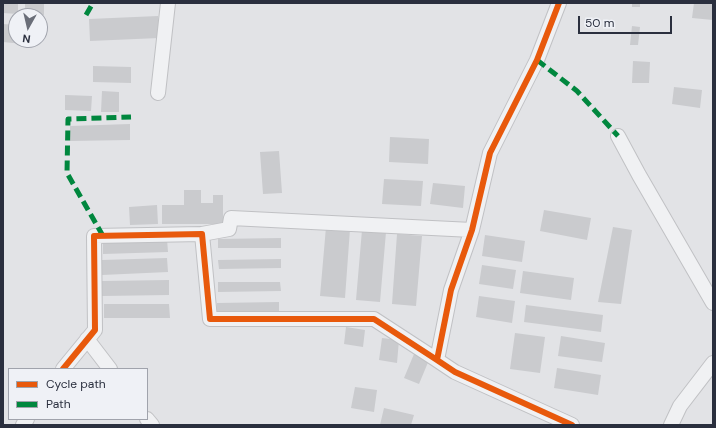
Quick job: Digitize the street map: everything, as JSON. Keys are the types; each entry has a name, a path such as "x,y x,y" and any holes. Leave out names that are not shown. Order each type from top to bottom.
{"street":[{"path":"158,93 168,3"},
{"path":"437,360 450,290 472,230 490,153 537,60 559,3"},
{"path":"618,136 713,303"},
{"path":"64,368 95,330 94,236 202,234 229,229 231,218 472,230"},
{"path":"202,234 210,320 374,319 455,372 572,425"},
{"path":"87,339 109,368"},
{"path":"671,425 680,406 713,363"}],"building":[{"path":"3,3 18,3 18,8 8,8 8,13 3,13"},
{"path":"25,3 44,3 44,8 25,8"},
{"path":"632,3 640,3 640,7 632,7"},
{"path":"694,3 713,3 713,20 692,18"},
{"path":"158,16 159,38 90,41 89,19"},
{"path":"3,24 8,24 8,42 3,42"},
{"path":"632,26 640,27 638,45 630,45"},
{"path":"633,61 650,62 649,83 632,83"},
{"path":"93,66 131,67 131,83 93,82"},
{"path":"674,87 702,90 700,108 672,104"},
{"path":"102,91 119,92 119,112 101,112"},
{"path":"65,95 92,96 91,111 65,110"},
{"path":"130,124 130,140 70,141 70,126"},
{"path":"390,137 429,139 428,164 389,162"},
{"path":"279,151 282,193 263,194 260,152"},
{"path":"384,179 423,181 421,206 382,204"},
{"path":"433,183 465,186 463,208 430,204"},
{"path":"184,190 201,190 201,203 213,203 213,195 223,195 223,224 162,224 162,205 184,205"},
{"path":"157,205 158,224 130,225 129,207"},
{"path":"544,210 591,218 587,240 540,231"},
{"path":"326,227 350,229 345,298 320,296"},
{"path":"613,227 632,230 621,304 598,302"},
{"path":"362,230 386,232 380,302 356,300"},
{"path":"397,234 422,236 416,306 392,304"},
{"path":"485,235 525,241 522,262 482,256"},
{"path":"281,238 281,248 218,248 218,239"},
{"path":"167,239 168,252 103,254 103,241"},
{"path":"167,258 168,272 102,275 102,260"},
{"path":"281,259 281,268 219,269 218,260"},
{"path":"482,265 516,270 513,289 479,284"},
{"path":"523,271 574,278 571,300 520,293"},
{"path":"169,280 169,295 102,296 102,281"},
{"path":"218,282 280,282 281,291 218,292"},
{"path":"479,296 515,301 512,323 476,317"},
{"path":"279,302 279,312 217,312 217,303"},
{"path":"104,304 169,304 170,318 104,318"},
{"path":"526,305 603,315 601,332 524,322"},
{"path":"346,327 365,330 363,347 344,344"},
{"path":"515,333 545,337 540,373 510,369"},
{"path":"561,336 605,343 602,362 558,356"},
{"path":"382,338 399,340 397,363 379,360"},
{"path":"414,354 429,360 419,384 404,378"},
{"path":"557,368 601,375 598,395 554,388"},
{"path":"355,387 377,390 374,412 351,408"},
{"path":"384,408 414,415 411,425 380,425"}],"marked path":[{"path":"86,15 93,3"},
{"path":"537,60 577,91 618,136"},
{"path":"103,236 67,173 68,119 131,117"}],"cycle path":[{"path":"559,3 537,60 490,153 472,230 451,290 437,360 455,372 572,425"},
{"path":"64,368 95,330 94,236 202,234 210,319 374,319 437,360"}]}
